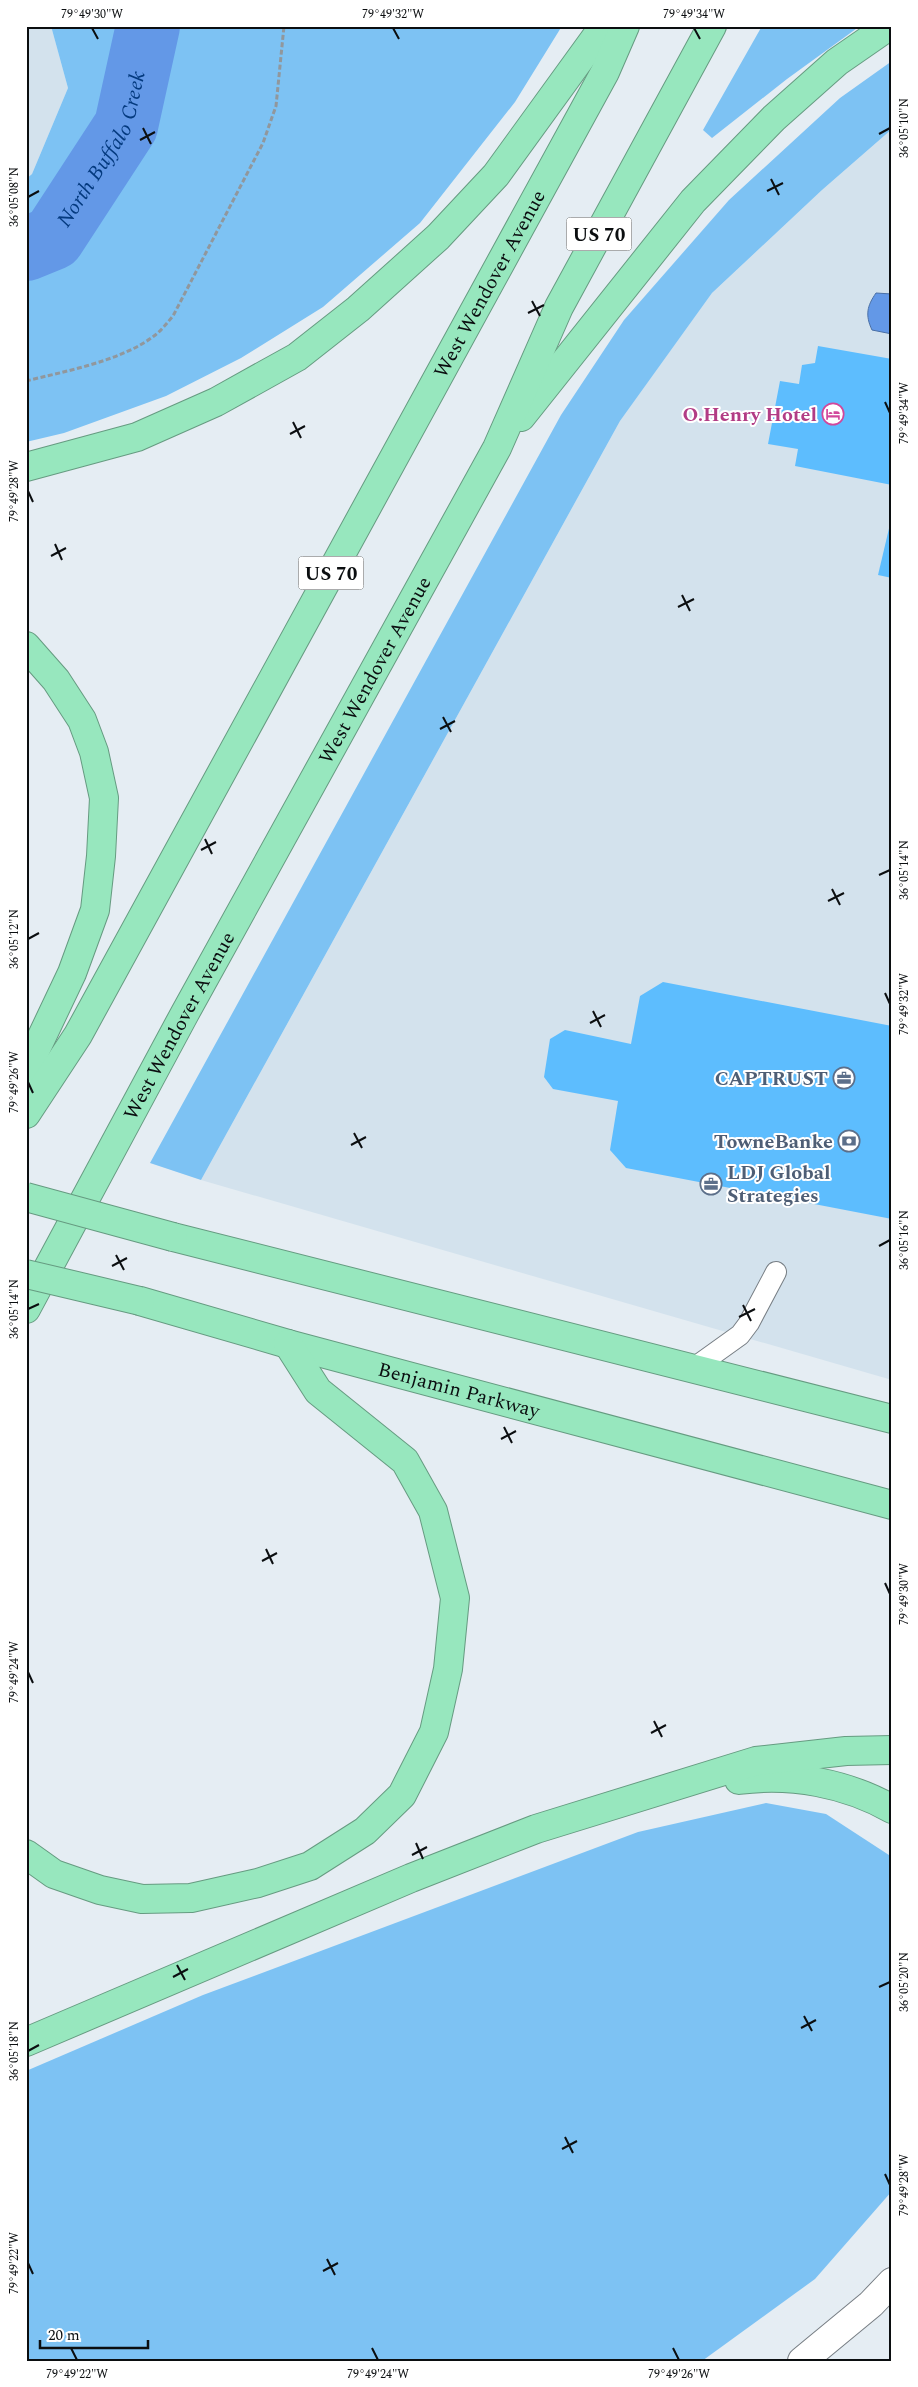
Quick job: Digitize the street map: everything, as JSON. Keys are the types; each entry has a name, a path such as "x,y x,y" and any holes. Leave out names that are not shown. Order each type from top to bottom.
{"highway":[{"path":"26,467 137,436 216,402 297,357 358,309 438,237 496,175 604,26"},
{"name":"West Wendover Avenue","path":"26,1114 83,1026 600,81 626,26"},
{"name":"West Wendover Avenue","path":"26,1309 195,996 497,448 559,308 712,26"},
{"path":"497,448 693,201 774,118 837,62 889,26"},
{"path":"26,646 56,680 82,720 94,752 104,798 102,856 95,910 72,973 26,1070"},
{"path":"26,1197 173,1237 892,1419"},
{"name":"Benjamin Parkway","path":"26,1274 140,1301 288,1344 892,1506"},
{"path":"26,1854 54,1874 100,1890 142,1899 191,1898 258,1883 310,1866 365,1831 402,1795 434,1732 448,1670 455,1598 433,1511 405,1461 318,1391 288,1344"},
{"path":"26,2042 411,1878 536,1829 644,1794 756,1761 846,1751 892,1750"},
{"path":"644,1794 764,1777 828,1783 869,1796 892,1809"}],"main road":[{"path":"802,2361 871,2304 892,2282"}],"lane":[{"path":"694,1368 740,1334 749,1323 776,1272"}],"path":[{"path":"26,381 85,366 132,349 154,336 173,316 263,143 276,106 284,26"}],"shaded area":[{"path":"26,26 51,26 68,88 32,174 26,179"},
{"path":"51,26 562,26 515,102 420,223 323,307 241,358 166,396 64,433 26,442 26,179 32,174 68,88"},
{"path":"762,26 860,26 787,79 712,138 703,130"},
{"path":"892,61 892,129 822,190 712,293 620,421 201,1180 150,1163 561,415 624,320 729,200 840,98"},
{"path":"892,129 892,1380 201,1180 620,421 712,293 822,190"},
{"path":"876,293 892,294 892,334 872,330 868,320 868,311"},
{"path":"766,1803 826,1814 892,1857 892,2191 815,2279 702,2361 26,2361 26,2071 203,1995 638,1832"}],"building":[{"name":"O.Henry Hotel","path":"818,346 892,359 892,485 795,466 798,449 768,444 780,381 799,384 802,365 815,363"},
{"path":"892,520 892,578 878,575"},
{"path":"663,982 892,1026 892,1219 626,1168 610,1150 618,1101 553,1089 544,1077 550,1039 565,1030 631,1044 640,996"}],"waterway":[{"name":"North Buffalo Creek","path":"26,249 53,238 126,126 148,26"}],"place":[{"name":"O.Henry Hotel","path":"833,414"},
{"name":"CAPTRUST","path":"844,1078"},
{"name":"TowneBanke","path":"849,1141"},
{"name":"LDJ Global Strategies","path":"711,1184"}]}
